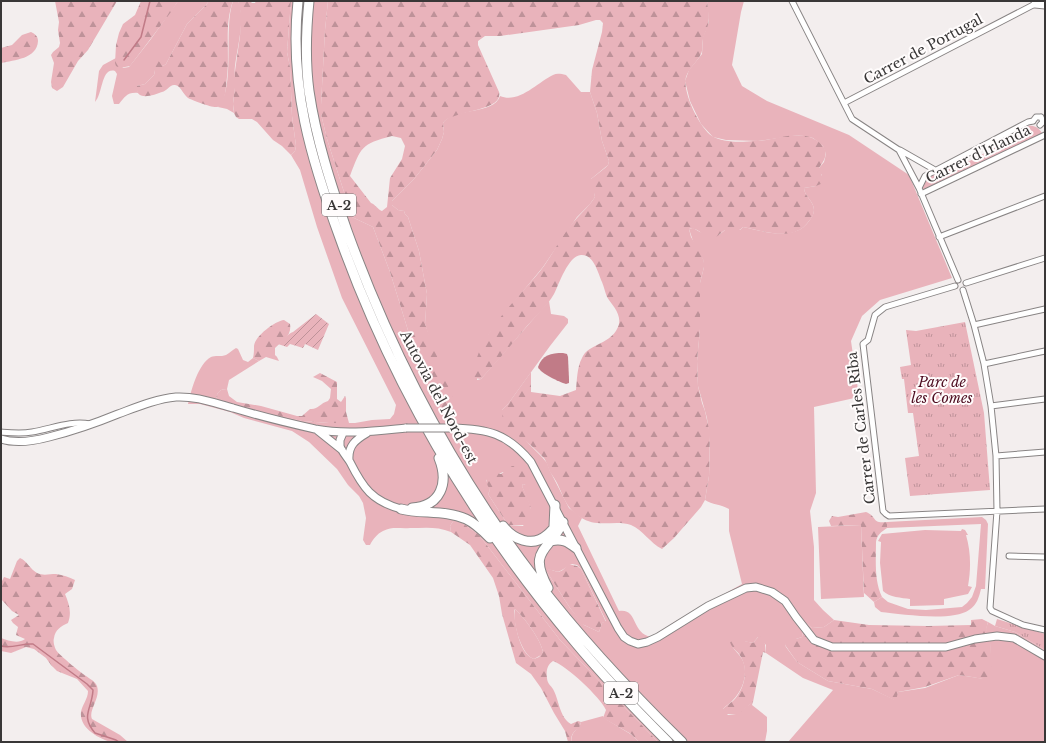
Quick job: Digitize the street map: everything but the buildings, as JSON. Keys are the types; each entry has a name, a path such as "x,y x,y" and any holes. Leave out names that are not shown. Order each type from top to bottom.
{"highway":[{"name":"Autovia del Nord-est","path":"298,1 296,61 299,93 312,154 331,214 376,330 434,442 461,488 501,547 540,599 576,643 668,742"},
{"name":"Autovia del Nord-est","path":"309,1 306,43 309,90 322,153 346,227 369,289 400,356 457,462 485,508 536,580 613,670 682,742"},
{"path":"401,508 415,508 425,505 433,501 441,491 444,480 443,472 434,442"},
{"path":"485,508 496,517 508,532 521,540 528,542 539,540 548,535 554,526 555,505"},
{"path":"401,508 412,511 452,515 465,518 480,528 501,547"},
{"path":"554,526 563,522"},
{"path":"552,600 549,590 541,576 539,567 540,554 558,532 563,522"},
{"path":"551,541 556,539 564,540 576,548"}],"street":[{"path":"792,1 852,119 899,150 935,170"},
{"path":"1038,2 1045,5"},
{"name":"Carrer de Portugal","path":"844,104 1038,2"},
{"path":"1040,125 1043,121 1043,115"},
{"name":"Carrer d'Irlanda","path":"919,188 925,176 935,170 1028,122 1033,121 1035,117 1043,115"},
{"path":"1033,121 1036,126 1040,125"},
{"path":"1040,125 1045,134"},
{"name":"Carrer d'Irlanda","path":"921,194 1045,134"},
{"path":"899,150 919,188 958,280"},
{"path":"939,237 1045,196"},
{"path":"958,280 963,280 966,283 1045,258"},
{"path":"958,280 955,286 958,290 963,290"},
{"path":"963,290 966,288 966,283"},
{"name":"Carrer de Carles Riba","path":"955,286 886,308 875,315 870,328 868,340 863,344 883,509 886,514 890,516 997,512 1045,508"},
{"path":"963,290 984,364 991,406 996,456 997,512 990,608 992,611 1023,625 1045,630"},
{"path":"974,325 1045,309"},
{"path":"984,364 1045,351"},
{"path":"1,439 19,442 37,440 68,432 148,403 178,397 194,398 315,429 343,433 406,428 479,429 496,434 509,441 523,452 532,462 618,628 624,637 638,644 658,637 708,606 746,588 756,587 772,592 785,601 814,640 832,647 946,647 975,639 997,636 1014,638 1045,656"},
{"path":"991,406 1045,399"},
{"path":"1,432 17,434 82,422 90,424"},
{"path":"315,429 345,451"},
{"path":"345,451 351,447 357,439 368,432"},
{"path":"343,433 340,443 360,482 371,493 388,504 401,508"},
{"path":"996,456 1045,452"},
{"path":"1009,556 1045,557"}],"green space":[{"path":"55,1 117,1 88,50 78,61 63,87 57,91 52,88 51,82 54,63 51,55 59,47 60,43 58,30 59,22"},
{"path":"141,1 178,1 130,66 120,68 116,66 115,63 116,45 119,33 123,24 135,15"},
{"path":"178,1 209,1 187,24 166,64 163,66 161,65 155,70 154,75 145,84 137,86 138,93 129,94 119,104 114,104 112,96 117,74 115,71 110,71 105,77 98,98 95,102 99,71 103,65 116,58 123,68 129,67"},
{"path":"209,1 233,1 230,10 228,29 228,68 226,89 223,101 220,105 217,107 211,106 190,99 177,85 173,85 154,95 142,96 139,94 137,91 137,86 145,84 154,75 154,65 157,59 163,66 166,64 187,24"},
{"path":"233,1 238,1 241,15 235,69 233,104 234,113 227,109 218,107 227,86 229,27"},
{"path":"238,1 250,1 255,3 256,1 291,1 287,52 290,67 292,116 296,146 295,151 291,155 273,140 257,122 252,119 239,119 234,113 233,104 235,71 240,36 241,14"},
{"path":"291,1 328,1 321,105 321,114 327,139 352,217 373,227 390,272 423,379 441,413 451,412 451,408 425,324 427,294 419,251 408,217 404,211 398,210 392,205 392,201 414,179 437,150 444,132 443,123 448,118 464,112 490,106 496,102 500,96 507,98 521,95 547,78 556,74 566,75 581,92 590,92 597,113 602,141 609,161 608,165 591,179 595,197 577,217 543,267 489,334 479,354 477,380 481,379 549,301 551,314 564,316 568,319 568,323 502,410 525,440 547,463 569,508 582,518 578,526 619,611 629,613 640,631 651,637 676,621 742,584 729,531 729,509 705,500 709,476 710,442 707,418 698,386 697,361 700,329 700,283 704,267 703,259 694,244 689,229 693,228 700,232 719,235 725,230 740,230 743,227 778,233 796,231 809,221 814,213 814,207 804,191 804,188 816,186 822,175 819,172 819,168 824,162 826,154 823,146 813,138 799,135 758,141 726,140 713,137 701,124 690,101 685,81 689,70 702,54 703,37 709,22 707,1 744,1 732,65 742,86 767,101 849,135 909,175 952,278 880,300 862,316 851,341 859,397 814,407 816,493 810,511 814,547 814,600 834,620 824,627 812,628 805,622 802,637 789,639 785,645 797,662 828,681 872,689 895,700 898,692 925,688 959,675 984,679 991,665 990,643 986,629 988,622 995,626 1015,632 1045,650 1045,742 788,742 833,690 803,678 766,653 766,645 758,637 753,643 743,641 732,646 742,659 745,675 744,681 737,696 723,709 728,715 736,714 753,702 752,705 767,717 765,742 658,742 560,640 479,535 464,524 454,520 450,526 451,532 430,528 390,529 379,534 370,545 366,545 363,540 366,518 363,503 337,469 309,442 292,431 200,404 188,404 196,378 206,360 213,356 226,355 236,348 238,349 243,360 248,362 253,358 259,361 229,380 227,389 219,391 216,399 302,421 355,423 390,419 394,414 396,405 342,298 317,227 300,170 291,155 295,151 296,146 292,116 290,67 287,52","holes":["503,472 526,485 523,484 522,486 531,509 531,514 523,526 508,525 488,494 490,490 486,480","572,564 577,565 581,569 606,621 602,623 599,632 584,625 570,608 547,572 547,570 562,570"]},
{"path":"328,1 707,1 709,22 703,39 702,52 687,74 685,84 689,100 702,126 712,136 733,142 798,135 814,139 824,147 826,153 819,168 823,183 804,188 804,191 814,207 814,213 803,228 787,234 778,234 743,227 735,232 725,230 714,238 707,237 696,229 689,229 691,237 702,255 704,263 700,283 700,329 697,361 698,386 710,434 709,476 705,500 701,507 674,538 662,549 631,525 625,523 600,523 587,521 576,514 566,503 544,458 508,428 502,416 502,410 531,372 531,392 560,396 576,390 579,365 585,353 589,349 612,336 616,331 619,324 619,316 607,297 597,269 589,258 581,255 572,260 564,271 554,294 545,307 481,379 474,378 476,362 481,347 489,333 511,304 544,266 572,223 593,200 595,197 594,193 586,190 591,179 608,165 609,161 602,141 597,113 590,92 592,70 603,23 600,20 596,20 579,25 500,36 485,36 478,41 478,45 499,92 498,99 486,107 456,115 443,123 444,132 437,150 414,179 392,201 392,205 398,210 404,211 408,217 419,251 427,294 425,324 454,401 450,416 447,418 441,413 423,379 390,272 373,227 352,217 327,139 321,114 325,30","holes":["392,136 401,138 405,146 402,159 390,178 387,207 382,211 371,203 350,176 360,153 368,145"]},
{"path":"31,32 36,35 38,39 37,47 34,52 24,58 1,63 1,48 12,45 22,35"},
{"path":"1027,126 1036,127 1042,133 923,192 922,187 924,183 931,176 950,167 952,170 1024,133 1022,129"},
{"path":"316,314 329,324 318,350 305,344 303,348 290,344 287,347 278,344 289,334"},
{"path":"284,320 290,324 290,332 275,348 275,355 279,361 266,357 259,361 253,358 255,342 258,338 271,326"},
{"name":"Parc de les Comes","path":"965,322 984,413 990,490 910,496 905,458 919,456 913,413 908,413 904,379 902,379 900,367 911,365 906,330 916,331"},
{"path":"320,373 337,382 337,399 341,402 345,396 346,398 346,412 349,423 302,421 223,403 216,399 219,391 227,389 229,396 237,402 302,416 310,409 313,409 328,401 330,398 331,389 322,381 313,377"},
{"path":"512,466 519,467 525,471 529,481 528,485 523,484 522,486 532,512 530,521 526,525 508,525 488,494 490,490 486,479 487,474 489,472 501,474"},
{"path":"866,512 876,521 887,522 887,528 877,537 876,542 877,577 879,591 882,597 874,602 864,593 861,525 831,526 829,521 832,516 838,517"},
{"path":"982,517 988,524 985,589 981,589 977,601 972,608 961,614 951,616 926,616 881,612 875,607 874,602 882,597 888,602 908,609 926,610 962,607 972,597 976,586 981,524 887,528 887,522"},
{"path":"454,520 464,524 479,535 560,640 658,742 639,742 631,734 603,718 606,710 603,704 574,675 553,661 547,668 547,680 554,691 562,714 571,724 578,721 581,722 579,728 572,735 572,742 568,742 565,731 541,688 531,674 516,663 493,578 470,545 451,532 450,526","holes":["515,609 532,629 542,647 543,652 539,657 534,659 529,656 521,645 517,631"]},
{"path":"861,525 864,597 821,599 818,527"},
{"path":"962,529 965,530 968,535 966,535 970,554 968,586 972,587 968,594 944,599 944,605 910,606 910,599 892,596 883,591 880,563 881,542 878,541 882,534 925,530 961,531"},
{"path":"20,558 39,574 59,574 75,580 72,589 65,594 70,612 68,623 57,631 54,641 55,647 65,659 96,684 98,690 91,715 92,719 120,735 128,742 107,741 87,728 81,718 81,712 88,691 77,679 57,671 46,658 34,649 26,647 11,653 1,651 1,638 17,642 25,639 16,635 18,627 11,620 19,615 12,611 1,599 1,583 4,577 10,579 17,561"},
{"path":"568,564 577,566 581,569 606,622 602,623 599,632 582,624 547,572 547,569 557,572 561,571"},
{"path":"515,609 532,629 542,647 543,652 541,655 534,659 529,656 521,645 516,629 514,614"},
{"path":"982,619 988,622 987,630 990,642 991,673 988,680 959,675 925,687 898,692 896,701 872,689 828,681 797,662 785,645 786,639 796,639 802,637 805,622 812,628 824,627 834,620 869,625 928,626 971,625 971,620"},
{"path":"997,619 1045,634 1045,650 1015,632 995,626"},
{"path":"759,636 764,641 766,653 763,652 753,702 738,714 726,714 723,709 737,697 745,674 745,668 741,657 730,642 736,639 753,643"},
{"path":"603,716 632,735 639,742 572,742 572,735 581,722"}],"shaded area":[{"path":"563,353 567,354 568,357 569,383 566,384 546,374 538,367 545,357"}],"waterway":[{"path":"124,60 141,37 150,1"},
{"path":"1,646 9,647 33,644 87,684 93,690 88,712 88,722 95,733 119,742"}]}
